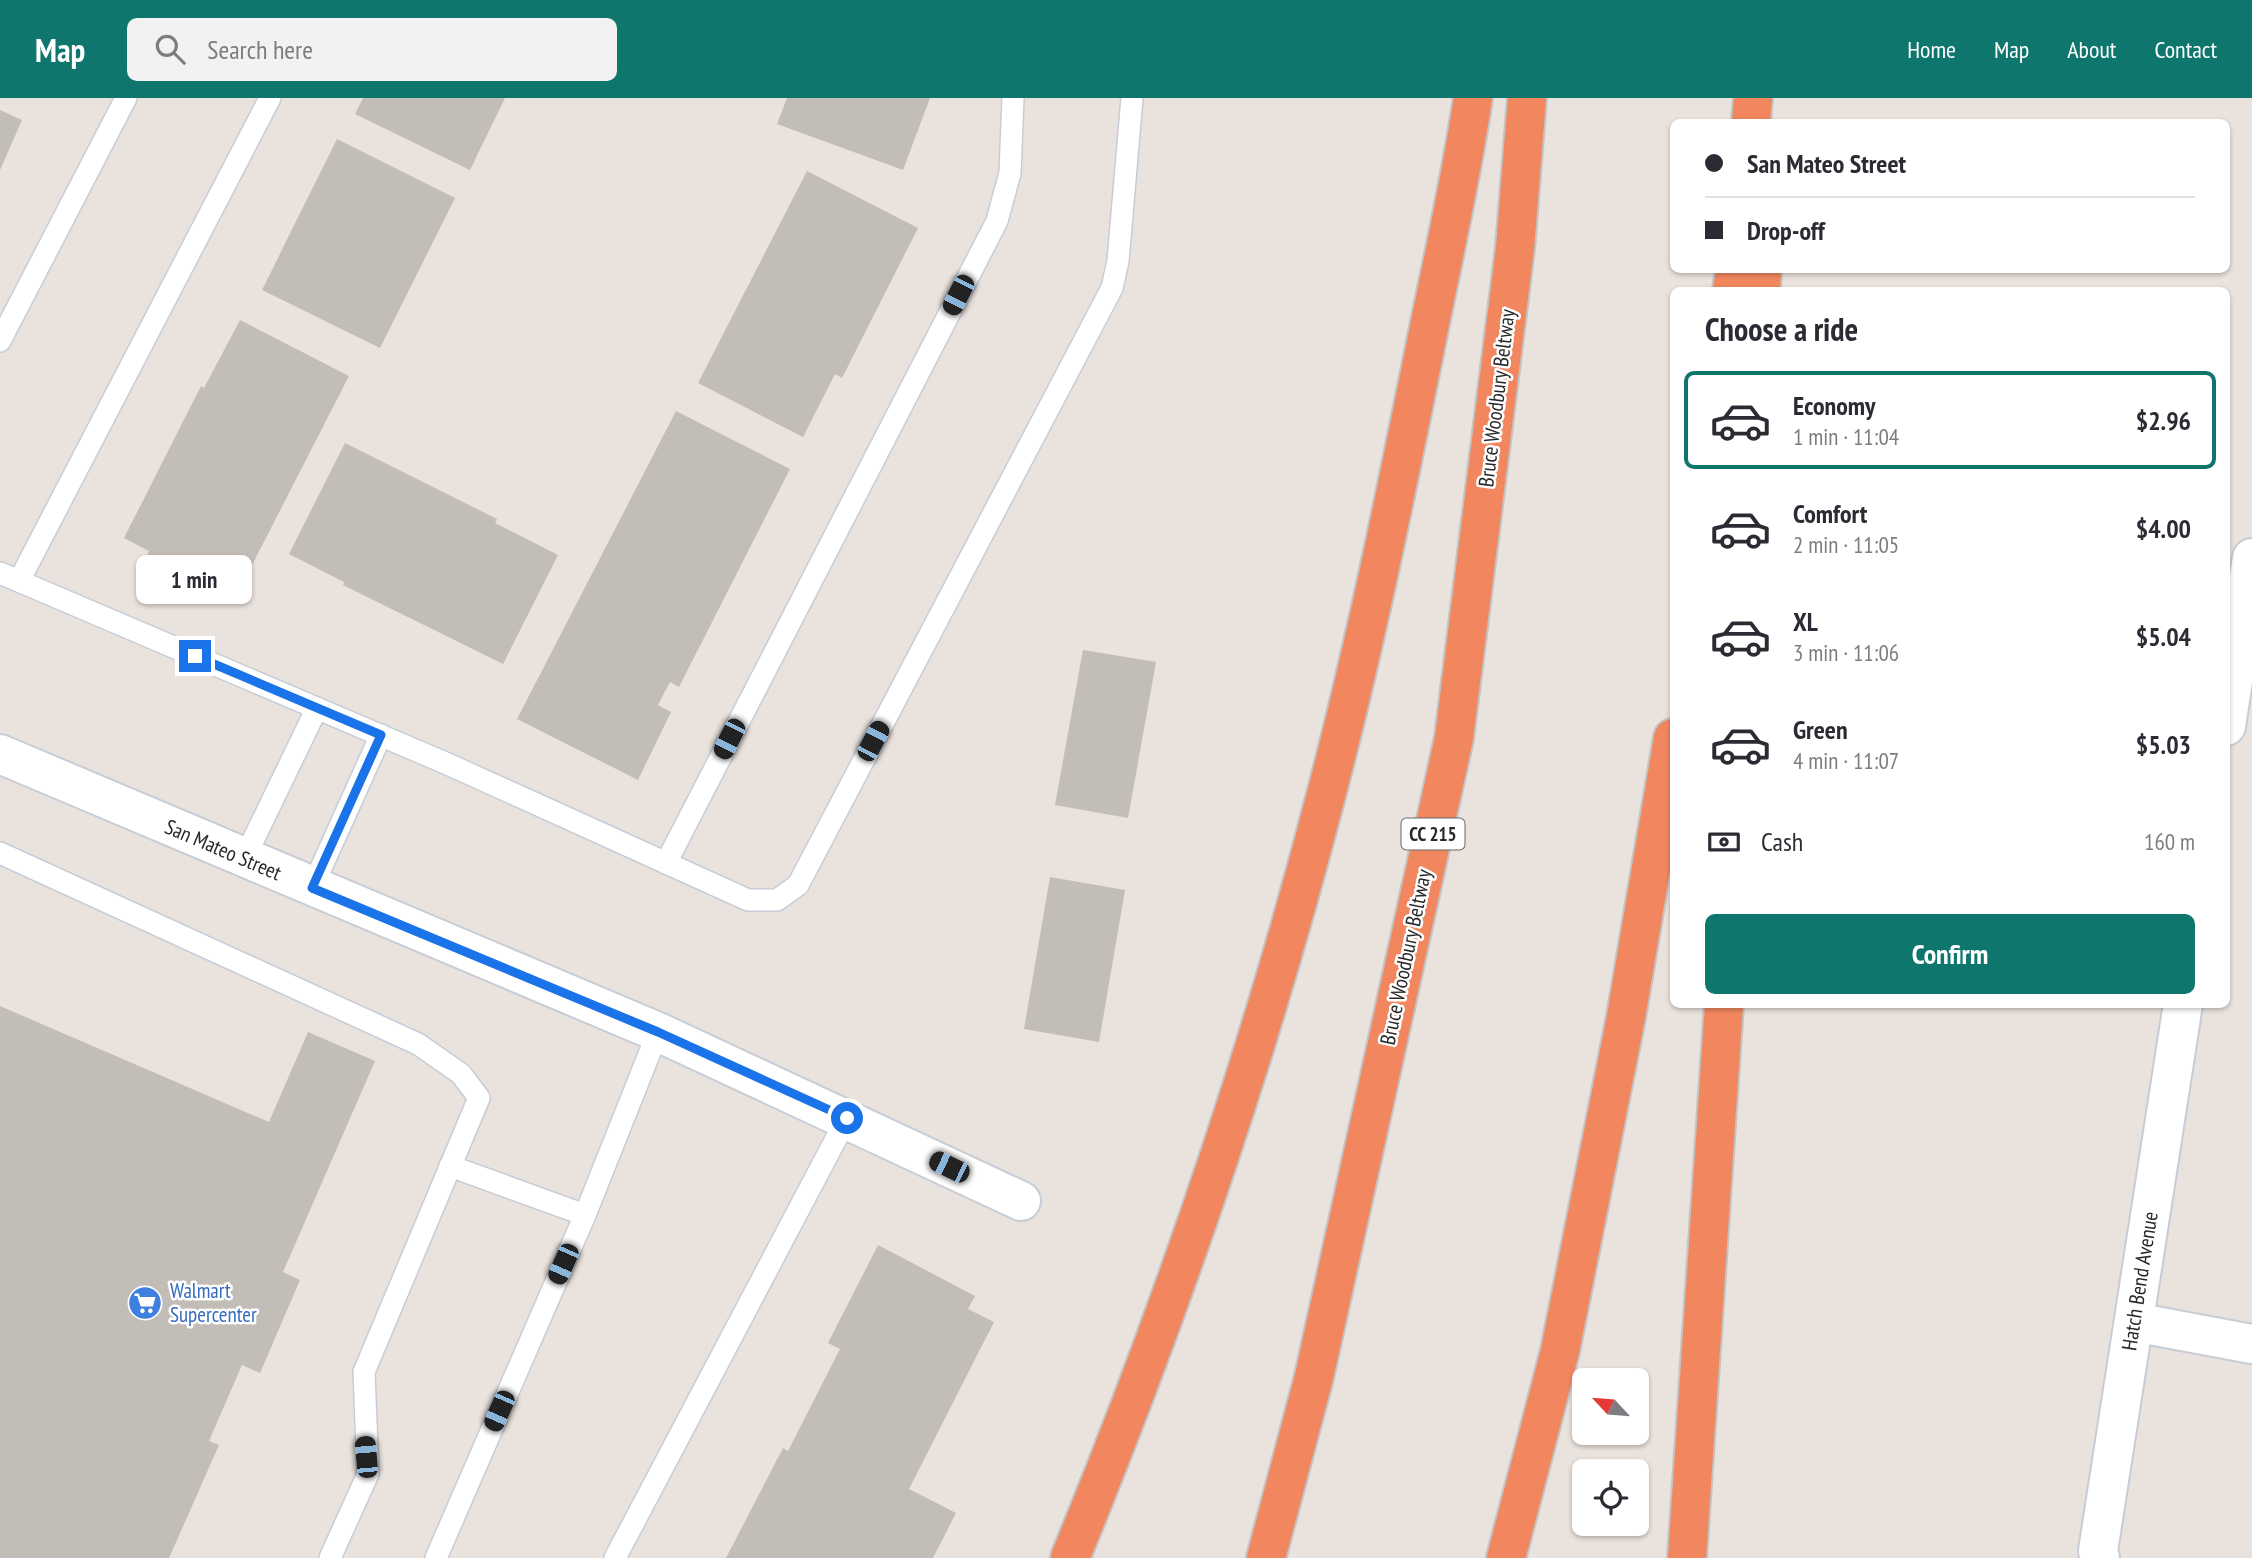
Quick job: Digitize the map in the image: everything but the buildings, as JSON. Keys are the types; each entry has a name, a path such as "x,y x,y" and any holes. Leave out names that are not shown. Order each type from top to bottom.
{"highway":[{"path":"1070,1558 1179,1275 1281,957 1325,800 1392,521 1462,167 1473,98"},
{"name":"Bruce Woodbury Beltway","path":"1266,1558 1314,1377 1454,738 1515,248 1527,98"},
{"path":"1751,119 1753,98"},
{"path":"1767,98 1767,119"},
{"path":"1506,1558 1562,1337 1626,1017 1670,756"},
{"path":"1687,1558 1724,1008"}],"street":[{"path":"2230,700 2252,558"},
{"name":"San Mateo Street","path":"0,754 658,1032 1021,1201"},
{"name":"Hatch Bend Avenue","path":"2100,1558 2098,1551 2182,1008"},
{"path":"2134,1322 2252,1344"}],"lane":[{"path":"0,341 125,98"},
{"path":"270,98 9,577 381,735 748,900 777,900 798,885 1112,288 1118,261 1132,98"},
{"path":"666,863 997,221 1010,173 1013,98"},
{"path":"244,859 317,708"},
{"path":"312,888 381,735"},
{"path":"0,853 418,1044 461,1074 479,1098 364,1372 368,1474 330,1558"},
{"path":"436,1558 584,1216 658,1032"},
{"path":"615,1558 847,1118"},
{"path":"450,1166 584,1216"}],"place":[{"name":"Walmart Supercenter","path":"145,1303"}],"route":[{"path":"195,656 381,735 312,888 658,1032 847,1118"}]}
